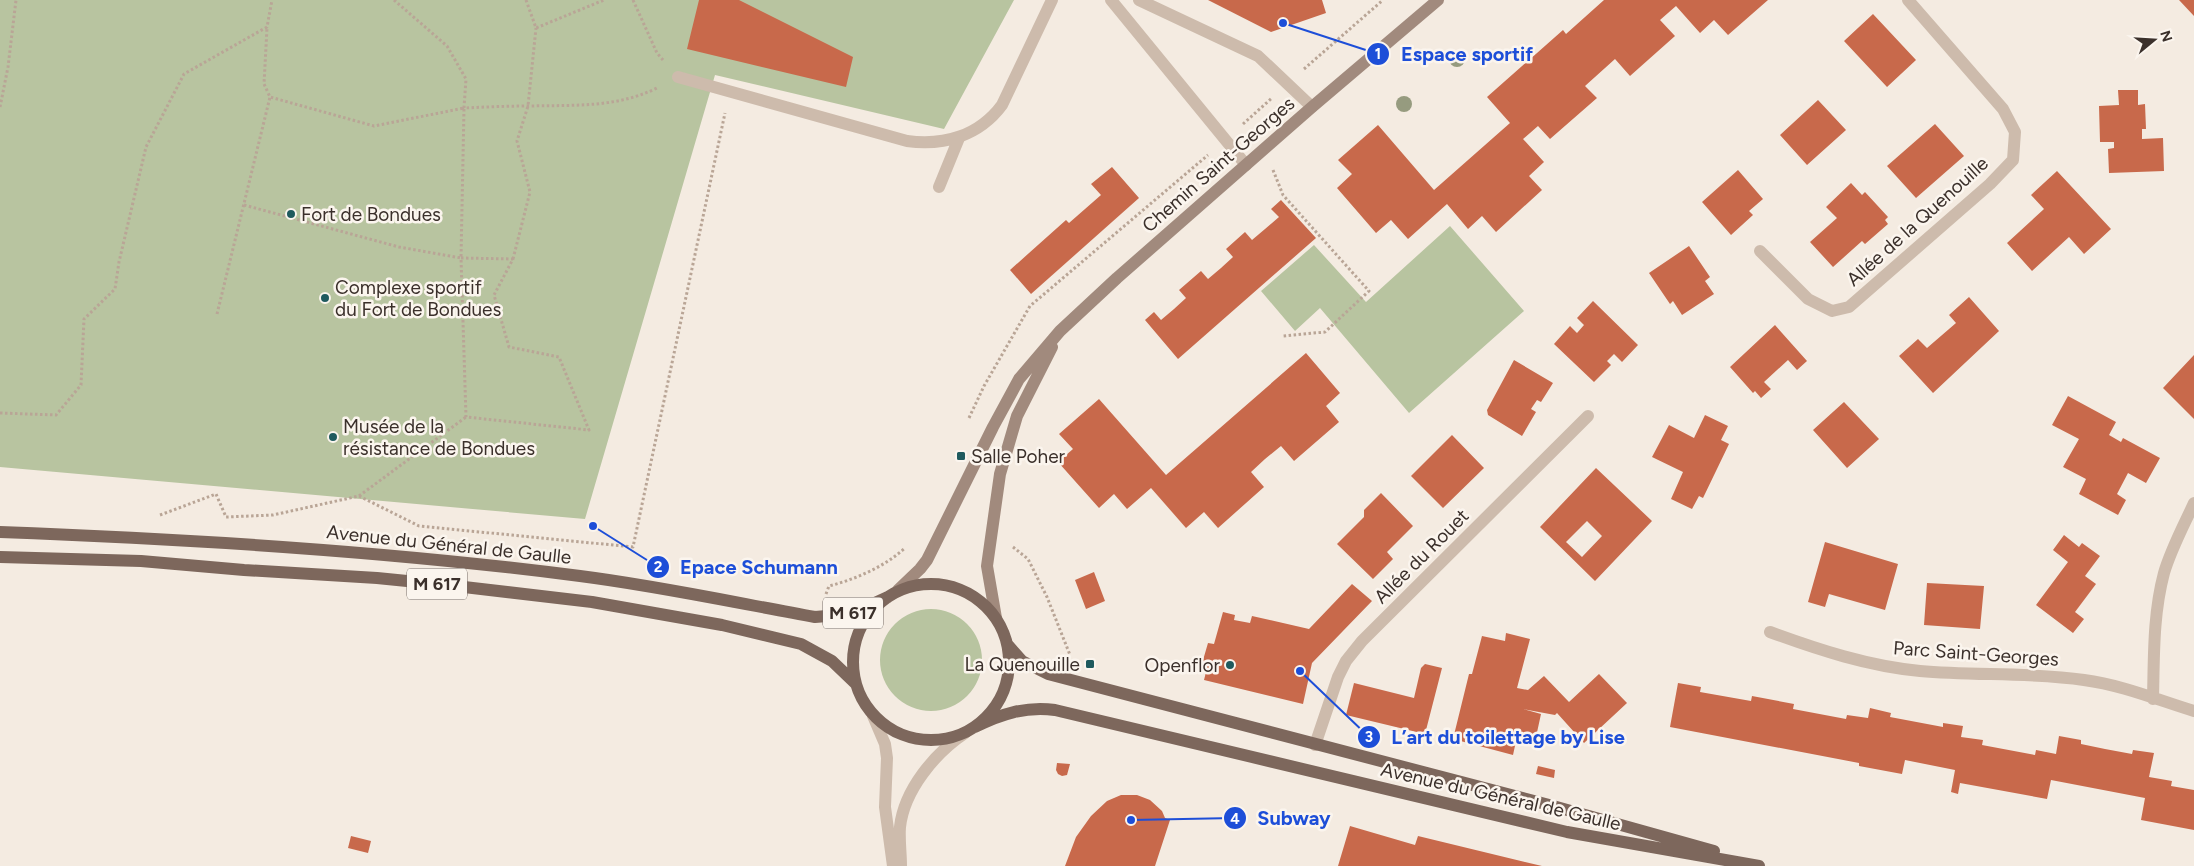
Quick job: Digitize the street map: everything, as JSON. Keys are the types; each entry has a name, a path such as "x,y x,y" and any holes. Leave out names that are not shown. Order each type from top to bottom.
{"main road":[{"name":"Avenue du Général de Gaulle","path":"0,532 162,539 401,556 582,576 815,617 850,614 893,594"},
{"name":"M 617","path":"0,557 141,561 367,578 447,585 610,605 722,625 802,644 832,661 856,684"},
{"path":"928,584 958,588 979,600 996,618 1002,628 1007,644 1009,668 1004,691 992,711 970,730 941,740 916,739 893,731 873,716 856,684 853,659 857,635 869,613 893,594 928,584"},
{"name":"Avenue du Général de Gaulle","path":"1007,644 1015,654 1029,665 1048,674 1553,806 1769,866"},
{"name":"Avenue du Général de Gaulle","path":"970,730 1017,710 1040,708 1055,710 1567,832 1759,866"}],"street":[{"path":"678,77 907,141 936,142 959,138 992,118 1002,104 1052,0"},
{"path":"1111,0 1246,165"},
{"path":"1139,0 1258,56 1312,107"},
{"name":"Chemin Saint-Georges","path":"1403,28 1427,0"},
{"name":"Chemin Saint-Georges","path":"893,594 915,575 927,560 993,426 1019,379 1060,331 1264,149 1438,0"},
{"name":"Allée de la Quenouille","path":"1760,251 1808,299 1832,311 1849,307 1990,184 2013,160 2015,132 2003,109 1908,0"},
{"path":"939,188 959,138"},
{"name":"Chemin Saint-Georges","path":"996,618 987,566 1002,466 1017,416 1060,331"},
{"name":"Allée du Rouet","path":"1315,745 1338,677 1346,660 1362,641 1588,416"},
{"path":"2153,699 2155,627 2158,599 2164,572 2194,503"},
{"name":"Parc Saint-Georges","path":"1770,632 1843,658 1878,665 1921,671 2061,677 2118,686 2194,711"},
{"path":"873,716 885,744 887,758 885,807 893,866"},
{"path":"901,866 900,827 912,794 932,760 940,751 970,730"}],"path":[{"path":"0,107 8,67 16,0"},
{"path":"217,314 270,97 264,84 267,27 272,0"},
{"path":"394,0 447,46 466,79 461,258 466,417"},
{"path":"152,518 216,494 226,517 272,515 359,496 466,417 589,430 559,357 509,347 494,295 513,259 530,192 517,141 528,106 536,28 526,0"},
{"path":"536,28 604,0"},
{"path":"270,97 374,126 464,108 586,106 616,103 643,95 678,77 657,53 633,0"},
{"path":"0,412 56,415 80,385 84,319 115,289 146,147 184,74 267,27"},
{"path":"359,496 419,526 633,547 730,93"},
{"path":"1264,149 1284,195 1369,291 1324,332 1283,336"},
{"path":"244,205 399,248 461,258 513,259"},
{"path":"991,536 1008,542 1028,558 1082,683"},
{"path":"815,617 830,586 849,580 894,558 906,547"}],"green space":[{"name":"Complexe sportif du Fort de Bondues","path":"0,0 1014,0 944,129 715,75 585,519 0,467"},
{"path":"1450,226 1524,311 1409,413 1320,308 1295,331 1261,291 1314,245 1366,302"},
{"path":"931,609 950,613 967,624 978,641 982,660 978,679 967,696 950,707 931,711 912,707 895,696 884,679 880,660 884,641 895,624 912,613"}],"building":[{"path":"699,0 739,0 853,57 846,87 687,49"},
{"path":"1208,0 1322,0 1326,13 1271,32"},
{"path":"1604,0 1768,0 1728,35 1714,20 1700,33 1676,6 1660,20 1675,36 1630,76 1615,59 1585,86 1597,98 1550,139 1538,126 1523,139 1544,162 1529,176 1542,190 1496,232 1482,216 1468,229 1447,204 1408,239 1391,220 1376,233 1337,188 1352,174 1338,160 1378,125 1434,190 1510,123 1487,97 1563,30 1566,34"},
{"path":"2179,0 2194,0 2194,16"},
{"path":"1873,14 1916,60 1887,87 1844,41"},
{"path":"2118,90 2138,90 2138,105 2145,104 2146,129 2142,129 2142,139 2163,138 2164,171 2109,173 2108,149 2114,148 2114,142 2100,142 2099,106 2119,105"},
{"path":"1818,100 1846,130 1807,165 1780,135"},
{"path":"1935,124 1964,156 1916,198 1887,166"},
{"path":"1112,167 1139,198 1031,294 1010,270 1066,220 1069,223 1101,195 1091,184"},
{"path":"1738,170 1763,199 1749,211 1753,215 1731,235 1702,202"},
{"path":"2057,171 2111,229 2084,254 2069,237 2032,271 2007,243 2044,209 2031,195"},
{"path":"1851,183 1862,195 1865,192 1888,217 1885,220 1888,224 1865,244 1862,241 1833,267 1810,242 1837,218 1826,207"},
{"path":"1281,200 1316,238 1178,359 1145,320 1154,312 1161,320 1186,298 1179,290 1201,271 1208,279 1233,257 1226,249 1245,232 1252,240 1279,217 1271,209"},
{"path":"1689,246 1710,277 1705,281 1714,294 1682,315 1673,301 1670,304 1649,273"},
{"path":"1969,297 1999,331 1933,393 1899,356 1918,339 1927,348 1956,323 1949,315"},
{"path":"1593,301 1638,345 1622,362 1614,354 1607,361 1611,365 1594,382 1554,344 1570,326 1577,333 1584,325 1577,318"},
{"path":"1775,325 1807,361 1797,370 1788,360 1764,382 1771,389 1761,398 1755,391 1753,393 1730,367"},
{"path":"1306,353 1340,393 1326,406 1339,422 1294,461 1281,446 1265,459 1251,472 1264,487 1218,528 1204,512 1186,528 1151,488 1127,509 1114,494 1099,508 1058,462 1073,449 1059,434 1099,399 1166,475"},
{"path":"2194,355 2194,419 2163,388"},
{"path":"1514,360 1553,383 1541,402 1537,400 1531,409 1536,412 1522,436 1488,415 1487,410"},
{"path":"2068,396 2116,422 2109,435 2121,442 2123,438 2160,458 2146,483 2128,473 2117,494 2126,500 2118,515 2079,494 2086,479 2063,467 2079,439 2052,425"},
{"path":"1844,402 1879,439 1847,468 1813,430"},
{"path":"1705,415 1728,426 1721,440 1729,444 1703,498 1699,496 1692,509 1671,499 1683,472 1652,457 1669,425 1694,438"},
{"path":"1452,435 1484,468 1443,508 1411,476"},
{"path":"1596,468 1652,521 1595,581 1540,527","holes":["1587,521 1602,536 1582,557 1566,542"]},
{"path":"1381,493 1413,526 1387,552 1393,559 1373,579 1337,544 1364,517 1364,510"},
{"path":"2064,535 2079,547 2082,543 2100,556 2085,576 2096,584 2075,612 2084,619 2073,633 2036,605 2068,562 2053,550"},
{"path":"1825,542 1898,564 1885,610 1829,594 1825,607 1808,602"},
{"path":"1094,572 1105,601 1086,609 1075,580"},
{"path":"1927,583 1984,586 1980,629 1924,625"},
{"path":"1352,584 1372,601 1312,663 1303,704 1204,680 1207,668 1201,667 1208,643 1214,644 1223,612 1235,615 1234,620 1250,623 1252,616 1309,629"},
{"path":"1506,633 1530,639 1517,688 1528,690 1544,676 1569,702 1599,674 1627,703 1584,743 1557,713 1555,715 1523,709 1541,714 1536,737 1518,732 1513,755 1453,739 1469,674 1472,674 1482,636 1505,641"},
{"path":"1425,664 1442,668 1425,734 1346,715 1354,683 1414,698 1421,668"},
{"path":"1678,683 1701,687 1700,692 1751,701 1752,696 1794,704 1793,709 1846,719 1847,715 1868,718 1870,708 1891,713 1890,717 1943,727 1943,723 1963,726 1961,737 1983,740 1982,745 2035,755 2036,750 2056,754 2059,736 2081,740 2081,744 2132,754 2133,750 2154,753 2149,777 2172,781 2171,786 2194,790 2194,830 2141,820 2145,798 2051,780 2047,799 1960,783 1958,794 1951,792 1955,770 1905,760 1902,774 1859,766 1859,763 1670,727"},
{"path":"1057,763 1070,764 1067,775 1062,776 1058,774 1056,770"},
{"path":"1538,766 1555,770 1554,778 1536,774"},
{"path":"1121,795 1137,795 1150,800 1162,811 1165,818 1170,820 1155,866 1065,866 1076,837 1091,816 1107,801"},
{"path":"1350,826 1415,845 1418,836 1542,866 1338,866"},
{"path":"351,836 371,841 368,853 348,848"}],"place":[{"name":"Espace sportif","path":"1283,23"},
{"name":"Fort de Bondues","path":"291,214"},
{"name":"Complexe sportif du Fort de Bondues","path":"325,298"},
{"name":"Musée de la résistance de Bondues","path":"333,437"},
{"name":"Salle Poher","path":"961,456"},
{"name":"Epace Schumann","path":"593,526"},
{"name":"La Quenouille","path":"1090,664"},
{"name":"Openflor","path":"1230,665"},
{"name":"L’art du toilettage by Lise","path":"1300,671"},
{"name":"Subway","path":"1131,820"}]}
